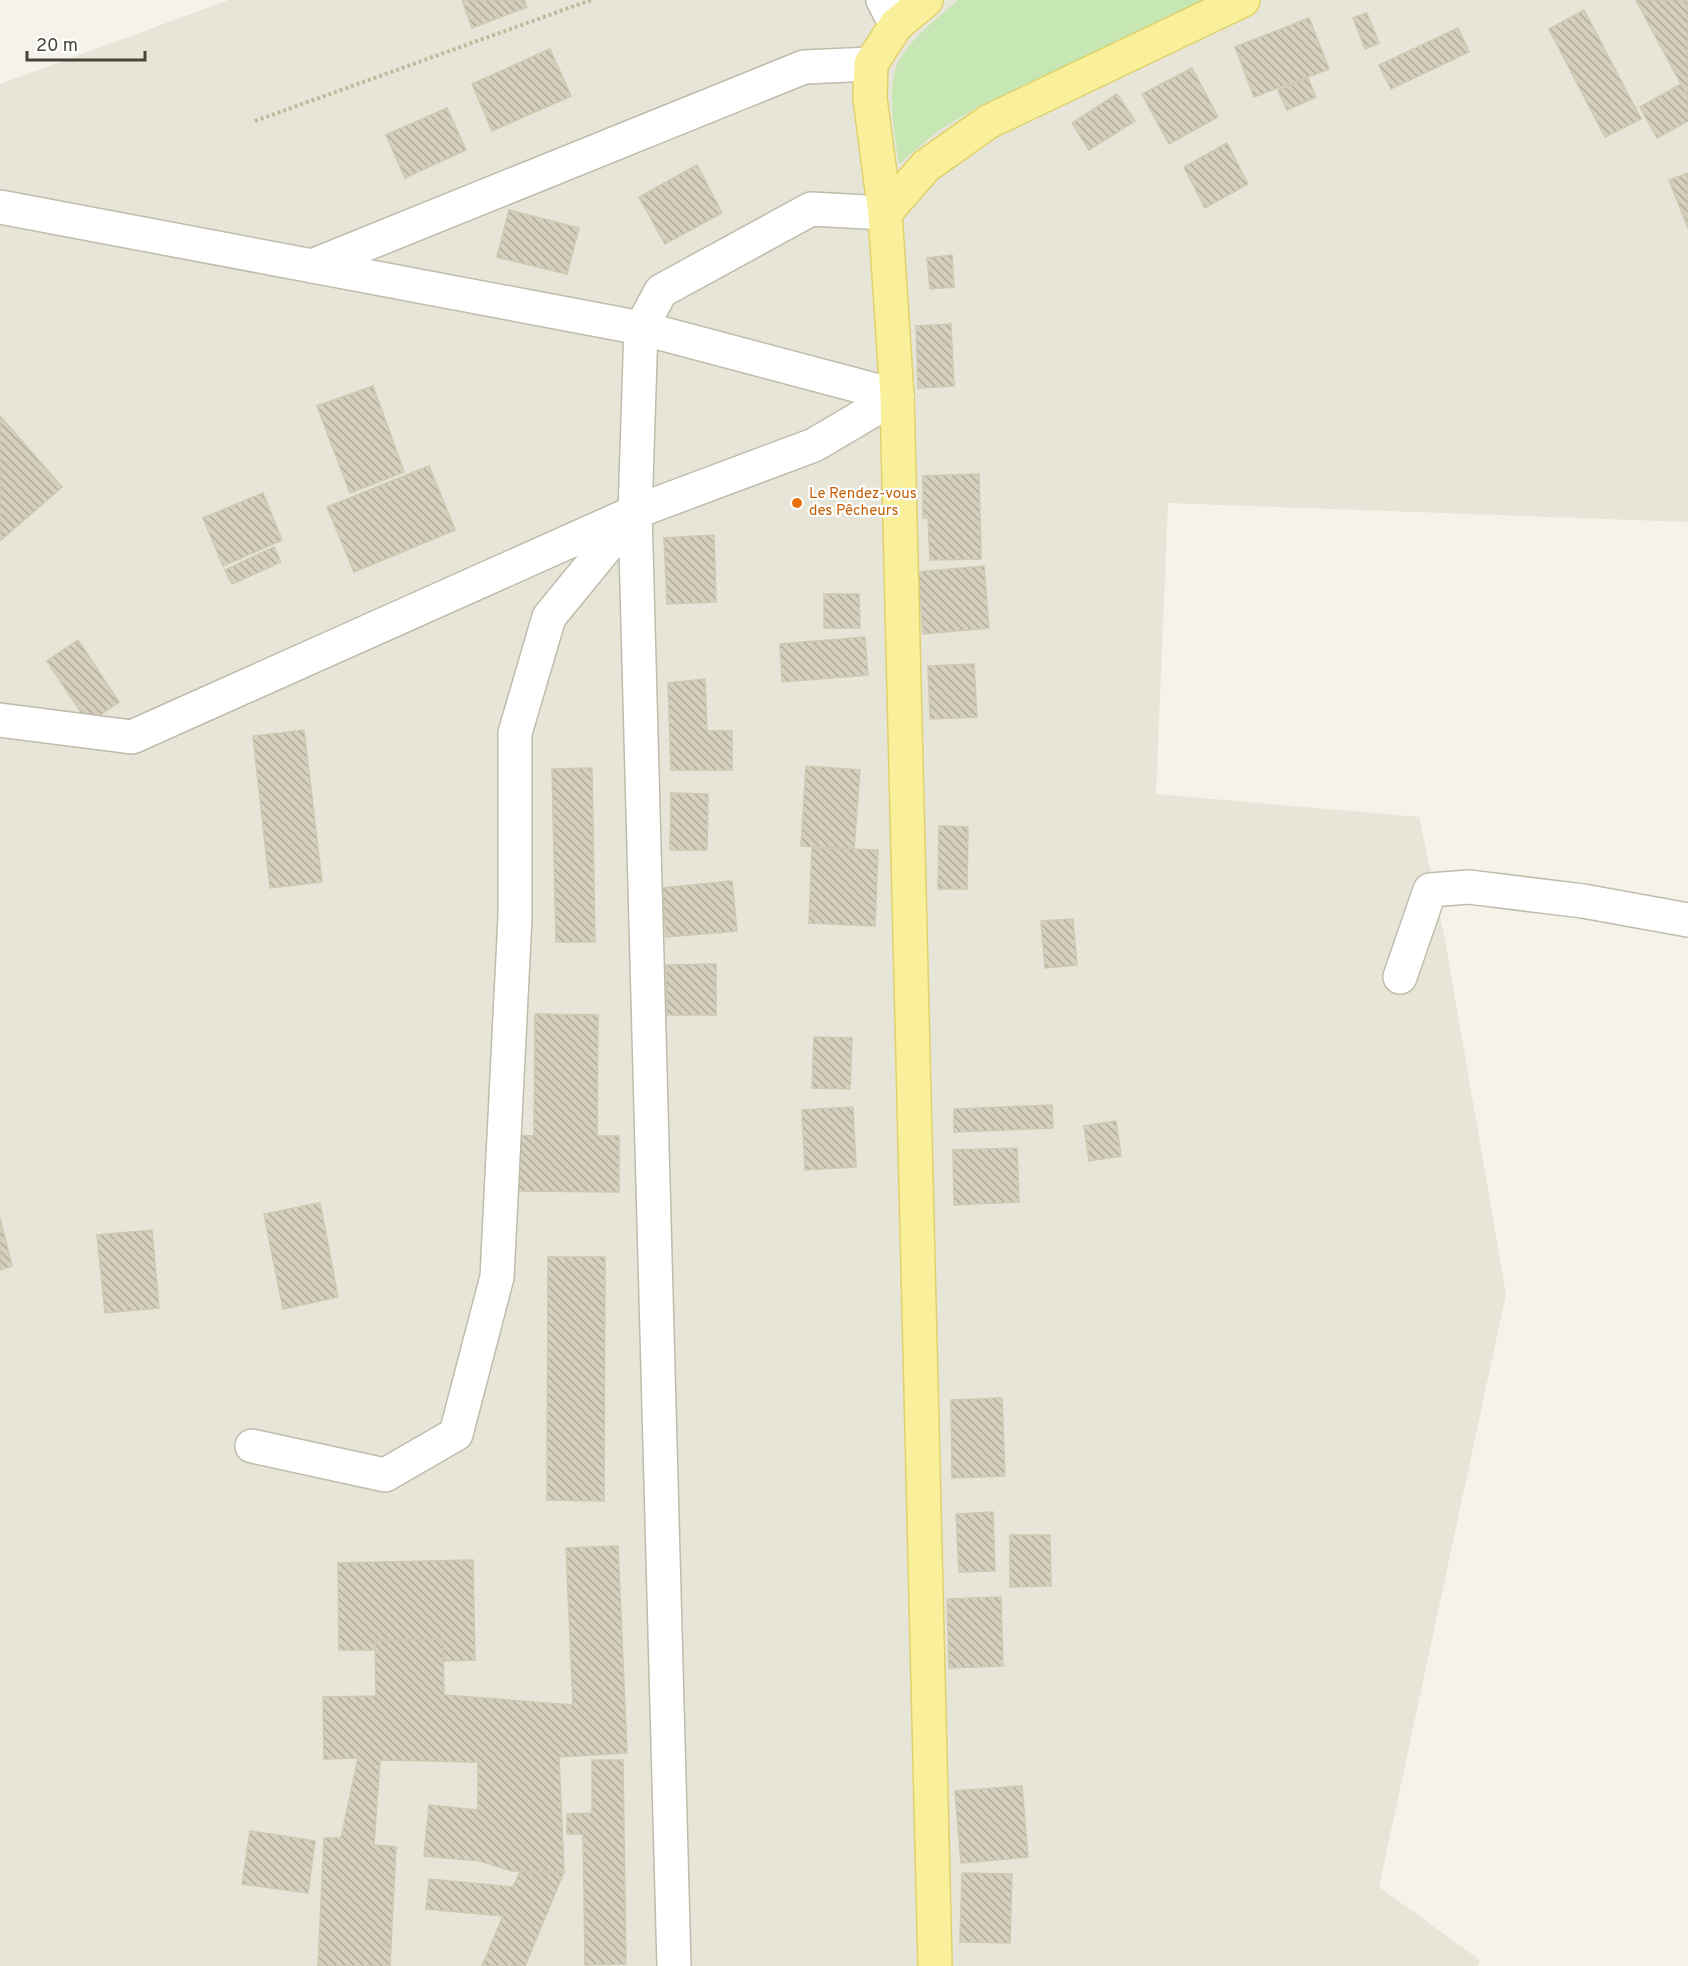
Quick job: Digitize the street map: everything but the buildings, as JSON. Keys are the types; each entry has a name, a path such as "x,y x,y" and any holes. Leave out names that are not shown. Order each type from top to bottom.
{"main road":[{"path":"926,0 890,13 871,64 870,98 885,213 897,396 935,1966"},
{"path":"885,213 926,166 988,122 1243,0"}],"street":[{"path":"312,266 804,67 871,64"},
{"path":"0,207 641,328 897,396"},
{"path":"674,1966 635,512 641,328 661,291 811,209 885,213"},
{"path":"0,720 132,737 635,512 814,445 897,396"},
{"path":"252,1446 385,1475 456,1434 497,1277 515,917 515,733 549,618 635,512"},
{"path":"1400,977 1430,890 1469,887 1583,901 1688,920"}],"path":[{"path":"255,121 591,0"}],"shaded area":[{"path":"229,0 1688,0 1688,522 1168,503 1156,794 1419,817 1445,940 1506,1294 1379,1887 1480,1960 1478,1966 0,1966 0,84"}],"green space":[{"path":"958,0 1205,0 978,107 939,130 899,164 892,103 896,68 914,41"}],"place":[{"name":"Le Rendez-vous des Pêcheurs","path":"797,503"}]}
